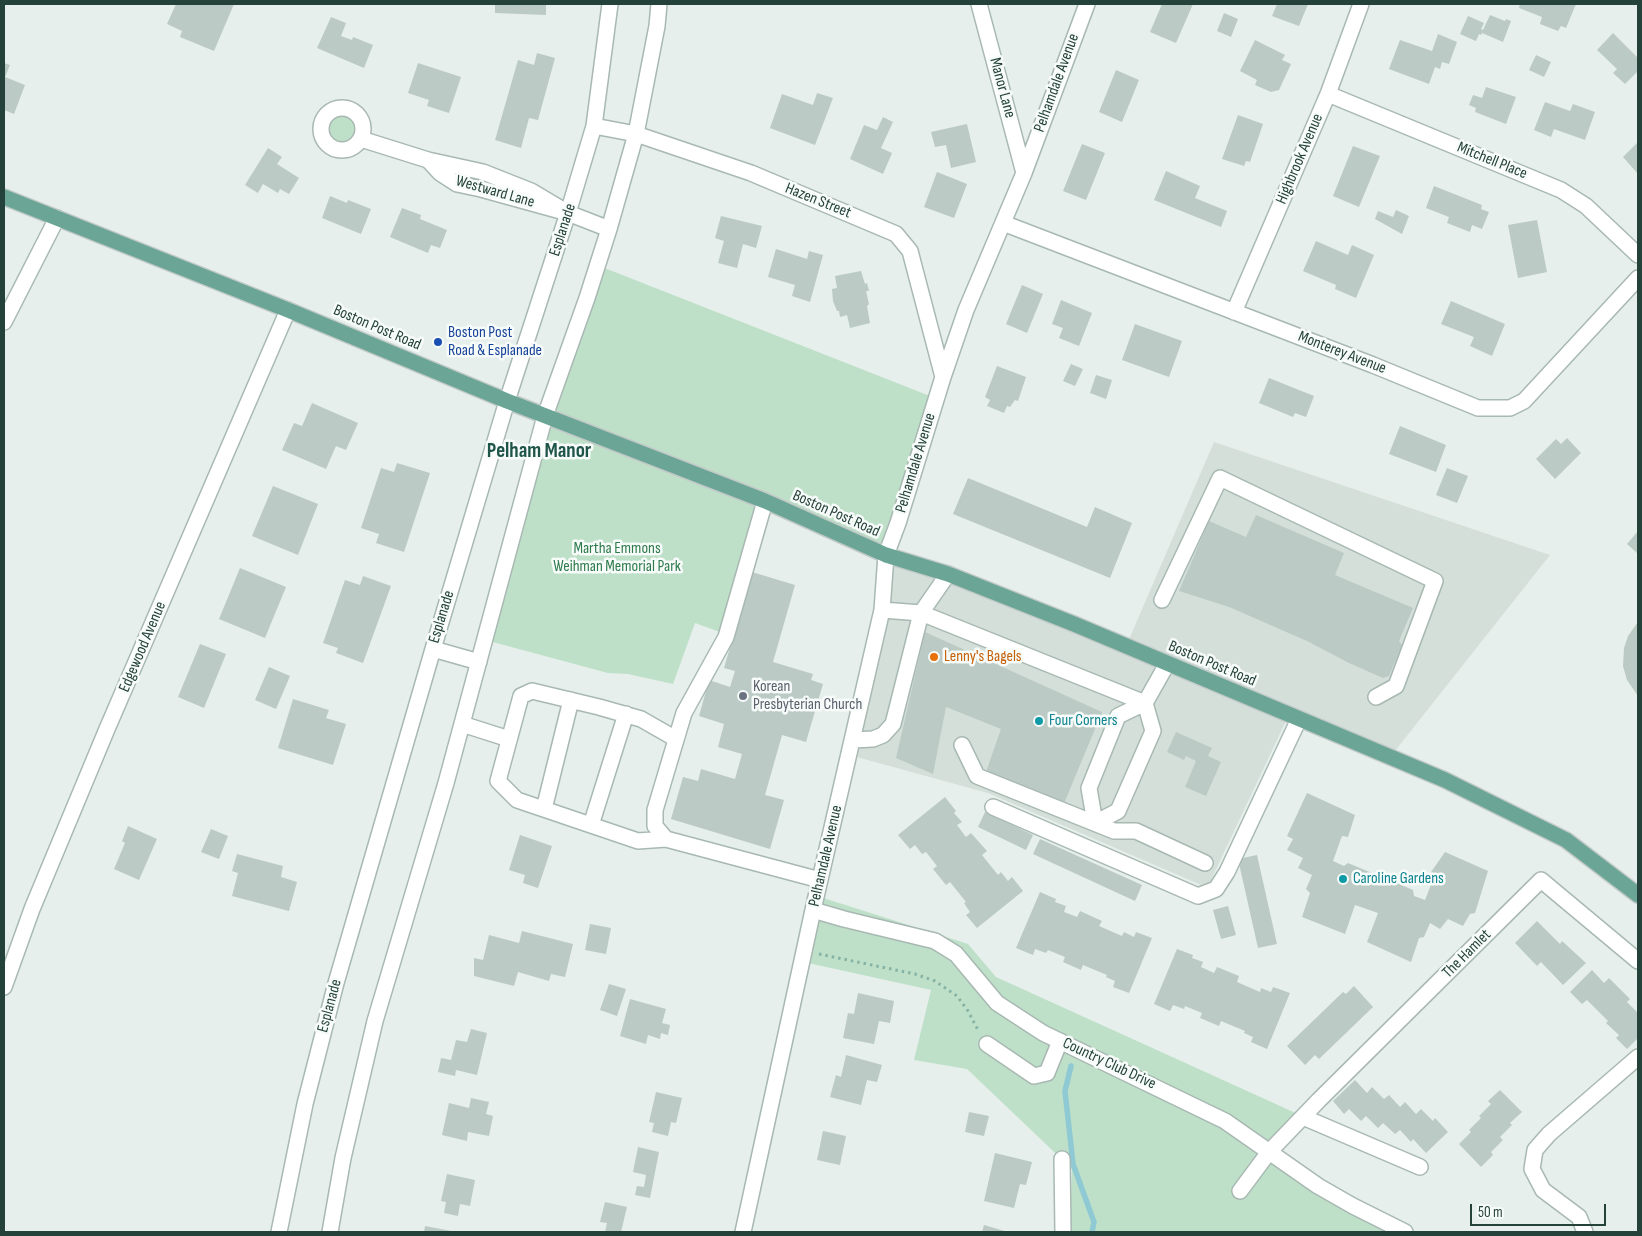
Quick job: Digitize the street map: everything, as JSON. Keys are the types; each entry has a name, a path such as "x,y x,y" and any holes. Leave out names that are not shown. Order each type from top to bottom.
{"main road":[{"name":"Boston Post Road","path":"4,197 288,310 507,401 765,501 886,555 948,574 1074,624 1445,780 1566,840 1638,894"}],"street":[{"name":"Esplanade","path":"279,1232 305,1104 334,993 507,401 594,126 610,4"},
{"path":"330,1232 343,1158 375,1021 462,724 546,416 609,230 636,134 657,26 659,4"},
{"name":"Manor Lane","path":"979,4 1024,173"},
{"name":"Pelhamdale Avenue","path":"743,1232 813,910 882,610 886,555 966,310 1024,173 1087,4"},
{"name":"Highbrook Avenue","path":"1234,312 1328,94 1361,4"},
{"name":"Mitchell Place","path":"1328,94 1561,190 1586,206 1638,255"},
{"name":"Hazen Street","path":"594,126 636,134 751,173 896,234 910,251 943,377"},
{"name":"Westward Lane","path":"361,139 428,160 483,172 531,191 568,213 609,230"},
{"path":"4,322 57,218"},
{"name":"Monterey Avenue","path":"1002,224 1373,364 1478,408 1510,408 1524,401 1638,278"},
{"name":"Edgewood Avenue","path":"4,988 32,909 107,729 288,310"},
{"path":"1162,600 1220,478 1435,581 1396,686 1376,697"},
{"path":"666,839 655,826 655,810 684,713 726,637 765,501"},
{"path":"853,740 873,739 883,735 893,724 921,614 948,574"},
{"path":"882,610 921,614 1145,703"},
{"path":"433,649 479,662"},
{"path":"1095,824 1089,788 1118,716 1145,703 1167,664"},
{"path":"676,739 641,719 532,691 521,696 498,781 517,800 638,841 666,839 820,880"},
{"path":"544,809 571,700"},
{"path":"1095,824 1118,811 1153,731 1145,703"},
{"path":"591,825 626,714"},
{"path":"993,808 1198,896 1216,889 1226,872 1298,719"},
{"path":"462,724 509,739"},
{"path":"962,745 977,776 1114,831 1136,831 1205,863"},
{"name":"The Hamlet","path":"1240,1191 1269,1152 1541,880 1638,962"},
{"name":"Country Club Drive","path":"813,910 935,941 956,954 997,1003 1043,1033 1225,1121 1251,1137 1300,1174 1337,1198 1405,1232"},
{"path":"987,1044 1034,1076 1047,1072 1060,1041"},
{"path":"1585,1232 1579,1217 1542,1190 1532,1169 1535,1150 1549,1134 1638,1057"},
{"path":"1303,1117 1420,1167"},
{"path":"1062,1159 1063,1232"}],"path":[{"path":"804,951 901,970 935,981 957,996 968,1010 987,1044"}],"shaded area":[{"path":"1214,442 1550,555 1387,761 1286,721 1210,882 1201,885 988,793 853,756 886,555 1124,651"}],"green space":[{"path":"342,113 354,117 358,129 354,141 342,145 330,141 326,129 330,117"},
{"name":"Martha Emmons Weihman Memorial Park","path":"602,267 930,396 886,555 758,506 720,632 695,623 673,684 628,674 608,673 489,641 548,422"},
{"path":"814,895 968,944 996,977 1300,1115 1265,1157 1397,1232 1070,1232 1072,1169 967,1069 914,1060 931,990 799,961"}],"building":[{"path":"176,4 234,4 214,51 180,37 182,31 167,24"},
{"path":"495,4 546,4 546,15 495,13"},
{"path":"1162,4 1193,4 1176,43 1150,32"},
{"path":"1277,4 1308,4 1299,26 1272,16"},
{"path":"1520,4 1576,4 1566,28 1561,26 1558,31 1540,24 1542,17 1519,8"},
{"path":"1224,13 1238,19 1231,37 1217,31"},
{"path":"1490,15 1505,21 1506,19 1511,21 1503,42 1482,33 1481,35 1479,34 1476,41 1460,34 1468,16 1484,23 1481,29 1483,30"},
{"path":"331,17 346,23 341,36 352,40 353,37 373,45 364,68 317,48"},
{"path":"1613,33 1638,58 1638,71 1625,84 1613,73 1617,69 1597,50"},
{"path":"1438,34 1457,42 1449,64 1442,62 1440,69 1435,67 1429,84 1389,69 1400,40 1432,51"},
{"path":"1255,40 1285,55 1282,60 1291,64 1279,90 1271,92 1255,85 1257,80 1240,71"},
{"path":"537,53 555,58 538,120 529,118 521,148 495,140 518,60 534,65"},
{"path":"1536,55 1551,62 1544,77 1529,70"},
{"path":"4,63 10,65 5,77 25,85 14,114 4,110"},
{"path":"418,63 461,77 449,113 427,106 429,100 408,93"},
{"path":"1116,70 1139,80 1122,122 1099,112"},
{"path":"1486,87 1516,97 1506,124 1475,112 1476,108 1469,105 1473,95 1482,98"},
{"path":"817,93 833,98 815,145 770,128 782,94 813,105"},
{"path":"1545,102 1570,111 1573,104 1595,112 1585,140 1554,129 1551,137 1534,130"},
{"path":"1238,115 1263,124 1250,162 1246,161 1244,166 1222,159"},
{"path":"883,117 893,122 881,148 892,153 883,174 850,159 864,125 877,130"},
{"path":"967,124 976,162 951,168 946,145 935,147 931,132"},
{"path":"1638,142 1638,174 1623,157"},
{"path":"1082,144 1105,153 1086,200 1063,191"},
{"path":"1353,146 1380,156 1359,207 1333,196"},
{"path":"268,148 282,157 277,164 299,178 289,194 280,189 278,193 263,184 258,193 245,185"},
{"path":"1166,171 1200,186 1195,198 1227,211 1221,227 1154,200"},
{"path":"937,172 967,184 954,218 924,207"},
{"path":"1434,186 1482,205 1481,209 1489,212 1482,229 1472,225 1470,232 1447,223 1449,217 1426,208"},
{"path":"330,196 347,203 348,200 371,209 361,234 322,218"},
{"path":"402,208 421,215 420,219 447,230 440,248 431,245 428,253 390,237"},
{"path":"1396,210 1409,216 1402,234 1375,219 1378,211 1393,217"},
{"path":"721,216 762,226 756,248 743,244 737,268 718,263 724,241 715,238"},
{"path":"1537,220 1547,272 1518,278 1508,225"},
{"path":"1316,241 1348,255 1352,245 1374,255 1356,298 1335,289 1336,285 1303,271"},
{"path":"776,249 807,259 809,251 823,255 810,302 792,296 795,285 768,277"},
{"path":"861,271 869,291 866,291 870,323 850,328 847,315 840,317 839,311 837,311 833,301 832,289 837,288 835,276"},
{"path":"1022,285 1043,294 1027,333 1006,324"},
{"path":"1061,300 1092,313 1079,346 1059,338 1063,328 1052,324"},
{"path":"1451,301 1505,324 1492,356 1470,346 1474,337 1441,324"},
{"path":"1135,324 1182,341 1169,377 1122,360"},
{"path":"1071,364 1083,369 1075,386 1063,381"},
{"path":"997,366 1026,377 1018,401 1015,400 1010,407 1007,406 1004,413 987,406 990,400 985,397"},
{"path":"1096,375 1112,380 1106,399 1090,393"},
{"path":"1269,378 1314,396 1306,417 1295,413 1293,417 1259,403"},
{"path":"312,403 358,423 346,450 336,446 326,469 282,450 294,423 302,426"},
{"path":"1400,426 1446,445 1436,472 1389,454"},
{"path":"1567,438 1581,453 1555,479 1536,459 1556,439 1561,444"},
{"path":"397,463 430,473 404,552 376,543 379,534 361,528 381,468 394,472"},
{"path":"1447,468 1468,476 1457,503 1436,495"},
{"path":"968,478 1087,527 1095,507 1132,523 1110,578 953,514"},
{"path":"273,486 318,504 298,555 252,536"},
{"path":"1256,515 1344,553 1335,575 1413,608 1399,641 1402,645 1389,676 1383,678 1307,641 1229,607 1179,591 1209,521 1246,537"},
{"path":"1638,531 1638,554 1627,544"},
{"path":"240,568 286,587 265,638 219,619"},
{"path":"752,572 795,585 773,662 813,674 811,680 823,684 806,742 782,735 765,795 784,800 770,849 671,819 683,777 698,781 701,769 735,779 742,754 718,747 724,724 699,716 709,680 730,687 735,671 724,668"},
{"path":"363,576 391,586 363,663 336,653 338,648 323,643 345,580 360,585"},
{"path":"1638,622 1638,696 1627,680 1623,666 1624,648 1628,636"},
{"name":"Four Corners","path":"925,632 1102,712 1063,806 986,772 1001,729 946,707 933,774 896,758"},
{"path":"200,644 226,654 204,708 178,697"},
{"path":"269,667 290,676 276,709 255,700"},
{"path":"293,699 329,710 326,718 346,724 333,765 278,748"},
{"path":"1176,732 1212,748 1208,756 1221,762 1206,796 1185,787 1196,761 1186,756 1184,760 1167,752"},
{"name":"Caroline Gardens","path":"1307,793 1355,815 1348,837 1342,836 1333,861 1344,866 1348,863 1372,873 1370,877 1389,884 1392,881 1413,890 1414,896 1425,900 1435,875 1431,872 1445,852 1488,871 1475,913 1470,914 1463,926 1448,919 1440,929 1430,923 1424,937 1419,938 1411,962 1367,942 1378,913 1355,905 1345,934 1302,917 1310,893 1306,889 1312,875 1298,868 1303,858 1287,850 1293,839 1287,836"},
{"path":"945,797 956,811 954,813 962,822 957,825 966,837 971,833 987,851 982,855 998,875 1001,872 1008,881 1012,877 1023,891 977,928 966,915 970,912 964,903 966,902 950,882 946,885 933,869 937,866 926,852 922,854 915,845 910,849 898,835"},
{"path":"985,812 1033,835 1026,850 978,827"},
{"path":"128,826 157,839 139,880 114,869 125,843 122,841"},
{"path":"211,829 228,836 219,859 201,852"},
{"path":"520,835 552,846 538,888 523,883 525,875 509,870"},
{"path":"1040,839 1142,885 1135,901 1033,854"},
{"path":"237,854 283,866 281,877 297,882 289,911 232,896 238,873 232,871"},
{"path":"1257,855 1277,944 1258,948 1238,859"},
{"path":"1040,892 1056,899 1055,902 1066,906 1064,912 1077,917 1080,911 1102,921 1099,926 1122,936 1124,932 1134,937 1136,932 1152,938 1129,993 1113,987 1115,981 1106,977 1107,975 1083,965 1081,970 1063,962 1065,957 1048,950 1046,953 1035,949 1033,955 1016,948"},
{"path":"1228,906 1236,935 1221,939 1213,910"},
{"path":"1537,921 1560,944 1562,941 1586,963 1563,985 1541,962 1537,966 1515,943"},
{"path":"590,924 611,928 606,954 585,950"},
{"path":"522,931 573,944 565,977 551,974 549,981 518,972 514,986 474,976 474,958 483,960 489,935 519,943"},
{"path":"1177,949 1193,955 1192,958 1203,962 1201,967 1214,973 1217,967 1239,976 1237,982 1260,992 1261,988 1271,992 1273,987 1290,993 1267,1049 1251,1042 1253,1037 1244,1033 1245,1031 1221,1021 1219,1026 1200,1018 1202,1013 1185,1006 1184,1009 1173,1005 1170,1011 1154,1004"},
{"path":"1592,970 1604,983 1609,978 1630,999 1627,1002 1638,1013 1638,1038 1627,1049 1616,1038 1619,1035 1606,1023 1608,1021 1587,1000 1582,1004 1570,992"},
{"path":"609,984 626,989 617,1016 600,1010"},
{"path":"1354,986 1373,1007 1319,1059 1315,1055 1305,1065 1287,1046 1343,992 1346,994"},
{"path":"858,993 894,1001 890,1023 879,1021 874,1044 843,1038 848,1013 854,1014"},
{"path":"630,999 666,1009 662,1023 670,1025 668,1035 661,1033 660,1039 648,1035 646,1044 620,1036"},
{"path":"471,1029 487,1033 477,1075 456,1070 455,1076 438,1072 441,1058 451,1060 456,1040 467,1042"},
{"path":"846,1055 882,1065 877,1082 867,1080 861,1105 830,1097 836,1075 841,1077"},
{"path":"1355,1080 1367,1093 1372,1087 1384,1099 1389,1095 1400,1107 1405,1102 1416,1114 1421,1109 1433,1121 1435,1118 1448,1132 1426,1153 1413,1139 1411,1142 1400,1130 1395,1134 1383,1123 1378,1128 1366,1116 1361,1121 1349,1109 1344,1114 1333,1101"},
{"path":"1500,1090 1522,1112 1510,1123 1512,1125 1500,1137 1503,1140 1491,1152 1493,1155 1481,1167 1459,1144 1481,1118 1479,1116 1491,1104 1488,1101"},
{"path":"656,1092 682,1098 676,1123 671,1122 668,1136 652,1132 654,1123 649,1122"},
{"path":"471,1098 489,1102 486,1114 493,1116 489,1136 468,1132 467,1141 442,1135 449,1103 469,1108"},
{"path":"969,1112 989,1116 984,1136 965,1132"},
{"path":"823,1131 846,1136 840,1165 817,1160"},
{"path":"638,1147 659,1152 650,1198 635,1195 637,1186 644,1187 646,1175 633,1172"},
{"path":"995,1153 1032,1162 1026,1185 1020,1184 1014,1208 984,1201"},
{"path":"447,1174 475,1180 470,1206 460,1204 458,1216 444,1213 446,1202 441,1201"},
{"path":"605,1202 627,1207 621,1232 605,1232 607,1223 600,1222"},
{"path":"984,1225 1008,1232 982,1232"},
{"path":"425,1226 451,1231 451,1232 424,1232"}],"waterway":[{"path":"1071,1066 1065,1091 1073,1164 1094,1222 1092,1232"}],"place":[{"name":"Boston Post Road & Esplanade","path":"438,342"},
{"name":"Lenny's Bagels","path":"934,657"},
{"name":"Korean Presbyterian Church","path":"743,696"},
{"name":"Four Corners","path":"1039,721"},
{"name":"Caroline Gardens","path":"1343,879"}],"district":[{"name":"Pelham Manor","path":"539,452"}]}
